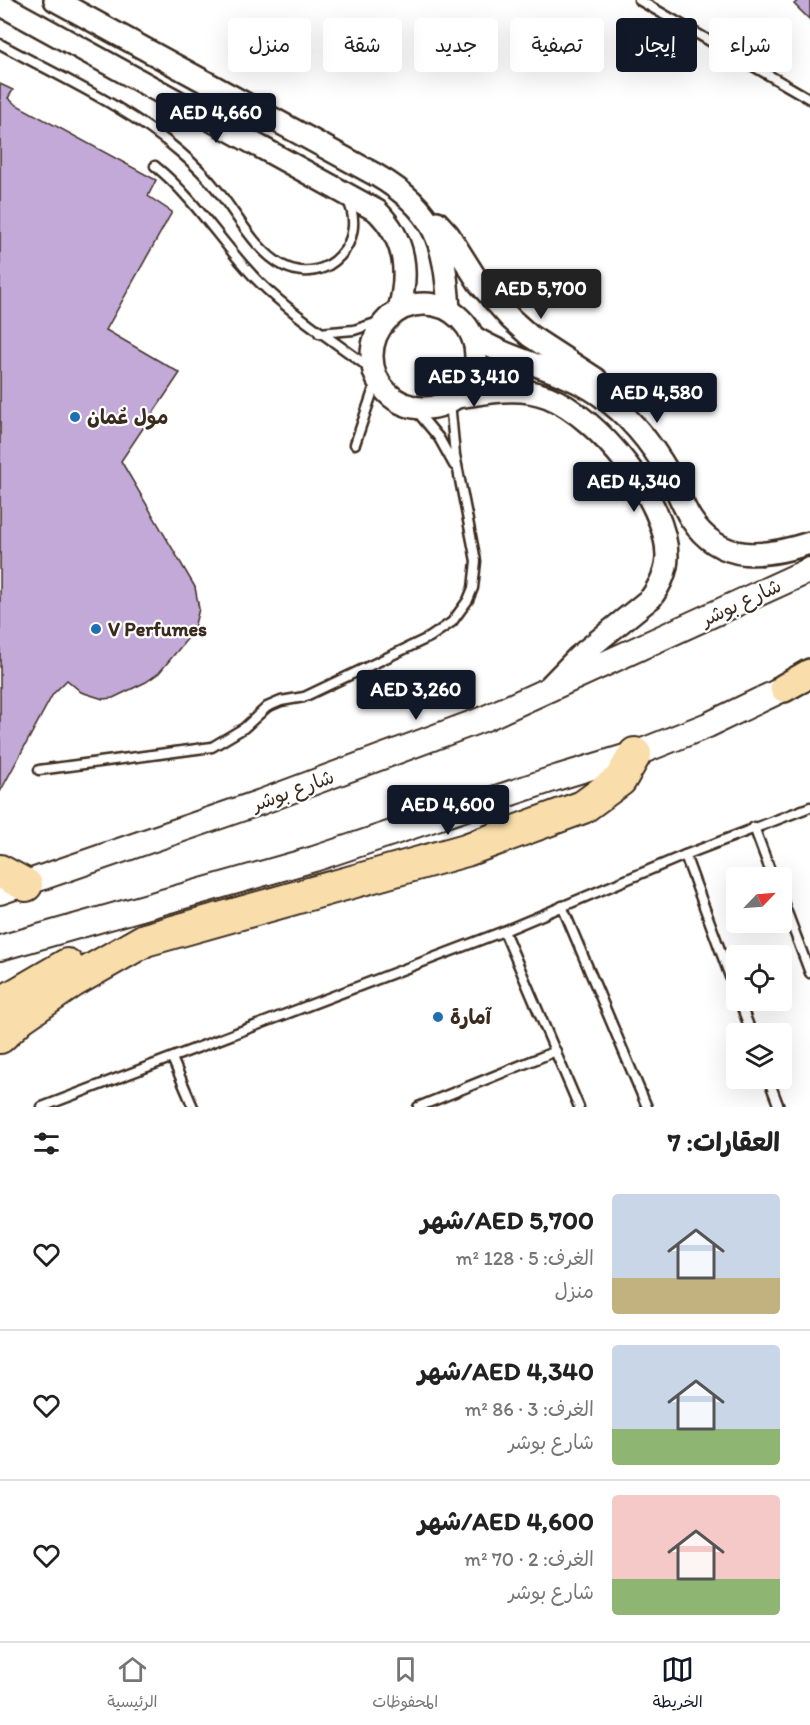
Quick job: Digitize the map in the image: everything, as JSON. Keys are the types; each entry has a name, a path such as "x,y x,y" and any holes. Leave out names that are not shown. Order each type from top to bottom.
{"highway":[{"path":"0,1004 67,965 146,940 466,850 583,807 620,780 635,754"},
{"path":"0,1037 21,1017 73,981 146,940"}],"main road":[{"name":"شارع بوشر","path":"9,883 261,802 486,718 810,570"},
{"path":"0,948 314,859 635,754 708,725 810,675"}],"street":[{"path":"55,0 404,192 448,234 479,283 511,319 530,336 605,385 631,416 641,435"},
{"path":"0,4 377,211 400,244 406,270 394,314 375,338 372,361 376,375 392,397 414,408 426,409 453,400 509,390 547,397 570,409 608,441 629,466 646,495 664,536 667,557 665,572 651,598 578,657 544,692"},
{"path":"426,215 438,239 446,272 449,310"},
{"path":"394,314 424,304 449,310 463,321 472,336 476,363 473,376 453,400"},
{"path":"472,336 503,354 584,385 615,407 641,435 668,472 692,520 713,541 726,549 755,555 770,555 810,543"}],"lane":[{"path":"639,0 810,99"},
{"path":"0,44 160,136 200,170 263,250 287,267 317,270 331,265 342,256 350,243 354,229 354,214 349,201 340,189"},
{"path":"155,166 183,192 258,280 319,333 376,375 355,444"},
{"path":"319,333 354,330 394,314"},
{"path":"39,770 212,747 244,728 267,707 281,701 304,697 442,631 468,600 476,574 474,548 458,473 453,400"},
{"path":"414,408 439,438 458,473"},
{"path":"42,1107 504,931 754,827 810,807"},
{"path":"754,827 769,867"},
{"path":"685,855 726,966"},
{"path":"561,906 647,1107"},
{"path":"792,925 810,973"},
{"path":"504,931 579,1107"},
{"path":"418,1107 556,1051"},
{"path":"171,1058 193,1107"},
{"path":"772,1089 779,1107"}],"building":[{"path":"799,0 810,0 810,20 794,4"},
{"name":"مول عُمان","path":"0,84 13,90 8,98 15,104 156,180 148,196 172,212 106,330 180,373 121,461 195,587 199,609 193,632 159,673 146,682 113,698 103,699 81,692 67,680 53,694 0,792"}],"place":[{"name":"مول عُمان","path":"75,417"},
{"name":"V Perfumes","path":"96,629"},
{"name":"آمارة","path":"438,1017"}]}
